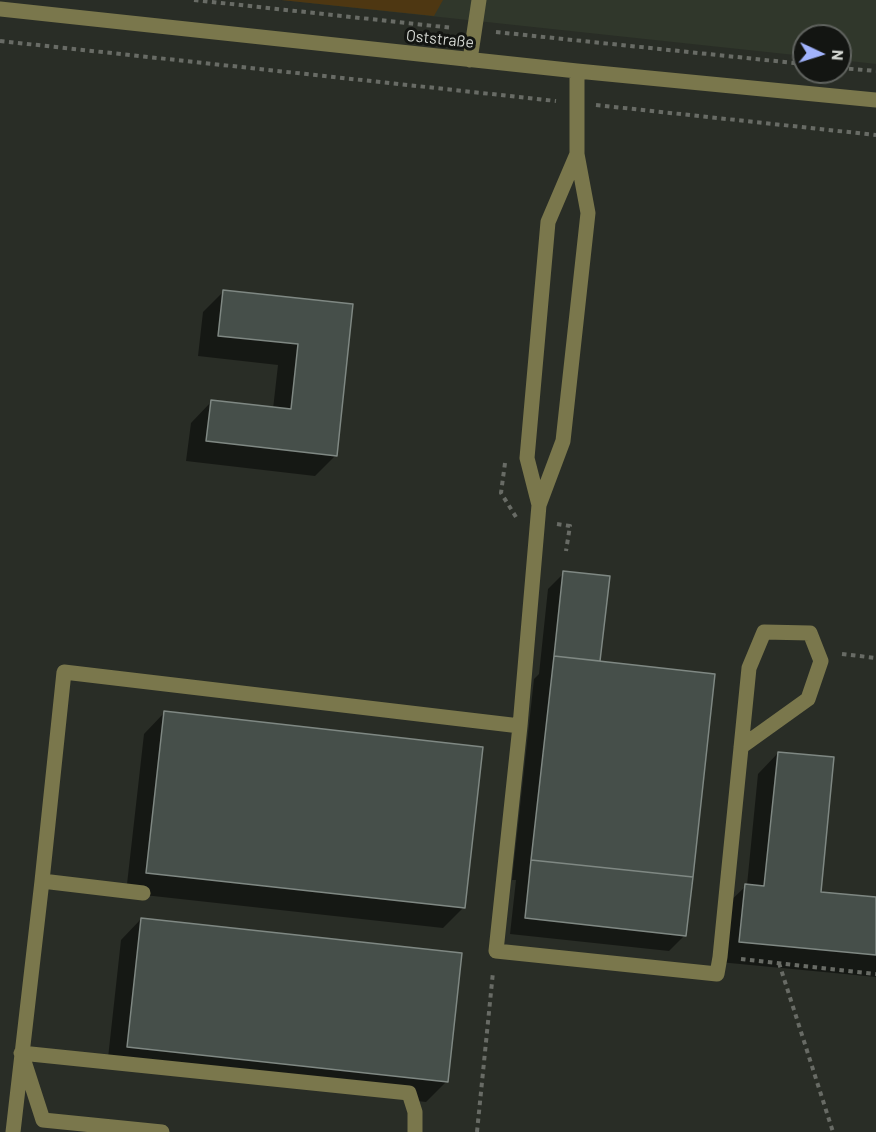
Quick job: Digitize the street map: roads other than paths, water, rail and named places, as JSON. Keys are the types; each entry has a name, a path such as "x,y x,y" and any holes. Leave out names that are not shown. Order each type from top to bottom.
{"street":[{"path":"470,60 479,0"},
{"name":"Oststraße","path":"0,9 470,60 876,100"},
{"path":"577,71 578,154 588,213 563,441 539,505 520,726 496,951 717,974 749,668 764,632 810,633 821,661 808,699 741,747"},
{"path":"539,505 527,458 549,222 578,154"},
{"path":"13,1132 64,672 520,726"},
{"path":"42,881 142,893"},
{"path":"21,1053 43,1120 162,1132"},
{"path":"21,1053 409,1093 415,1112 415,1132"}]}
